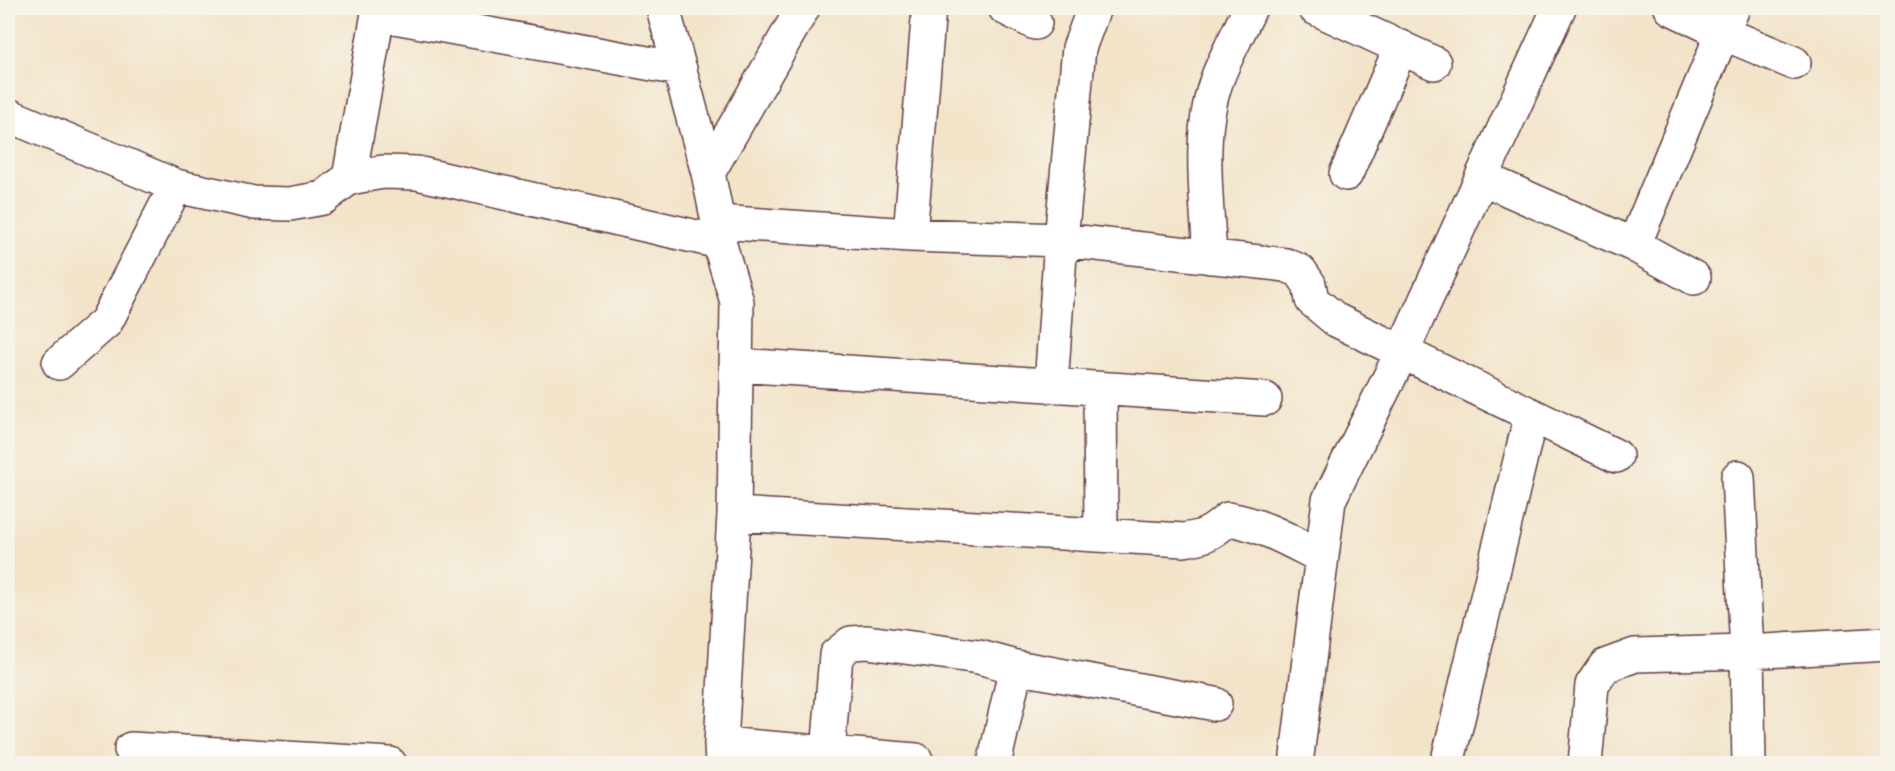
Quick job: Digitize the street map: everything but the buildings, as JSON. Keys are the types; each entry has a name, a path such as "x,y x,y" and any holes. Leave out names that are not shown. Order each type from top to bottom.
{"street":[{"path":"663,8 708,173 719,232 737,302 734,514 722,754 828,753 916,760"},
{"path":"708,173 803,8"},
{"path":"910,235 928,8"},
{"path":"1005,8 1035,23"},
{"path":"1051,386 1061,240 1079,48 1094,8"},
{"path":"1210,257 1205,159 1206,132 1218,76 1250,8"},
{"path":"1315,8 1364,18 1401,47 1434,63"},
{"path":"1296,764 1329,500 1402,352 1559,8"},
{"path":"1671,8 1728,20 1794,63"},
{"path":"349,178 378,11 680,69"},
{"path":"1634,245 1728,20"},
{"path":"1346,174 1401,47"},
{"path":"8,115 176,186 254,203 290,204 323,198 349,178 383,172 417,173 719,232 1061,240 1286,265 1300,271 1309,284 1312,300 1336,320 1616,456"},
{"path":"1482,178 1634,245 1694,278"},
{"path":"59,363 106,322 176,186"},
{"path":"736,365 1264,399"},
{"path":"1100,389 1101,534"},
{"path":"1447,764 1531,415"},
{"path":"1738,477 1748,652 1749,764"},
{"path":"734,514 1191,539 1212,533 1228,519 1246,521 1322,557"},
{"path":"828,753 836,655 851,643 867,642 968,656 1215,704"},
{"path":"1585,764 1592,685 1605,666 1635,655 1748,652 1887,644"},
{"path":"994,764 1016,667"},
{"path":"131,749 390,764"}]}
